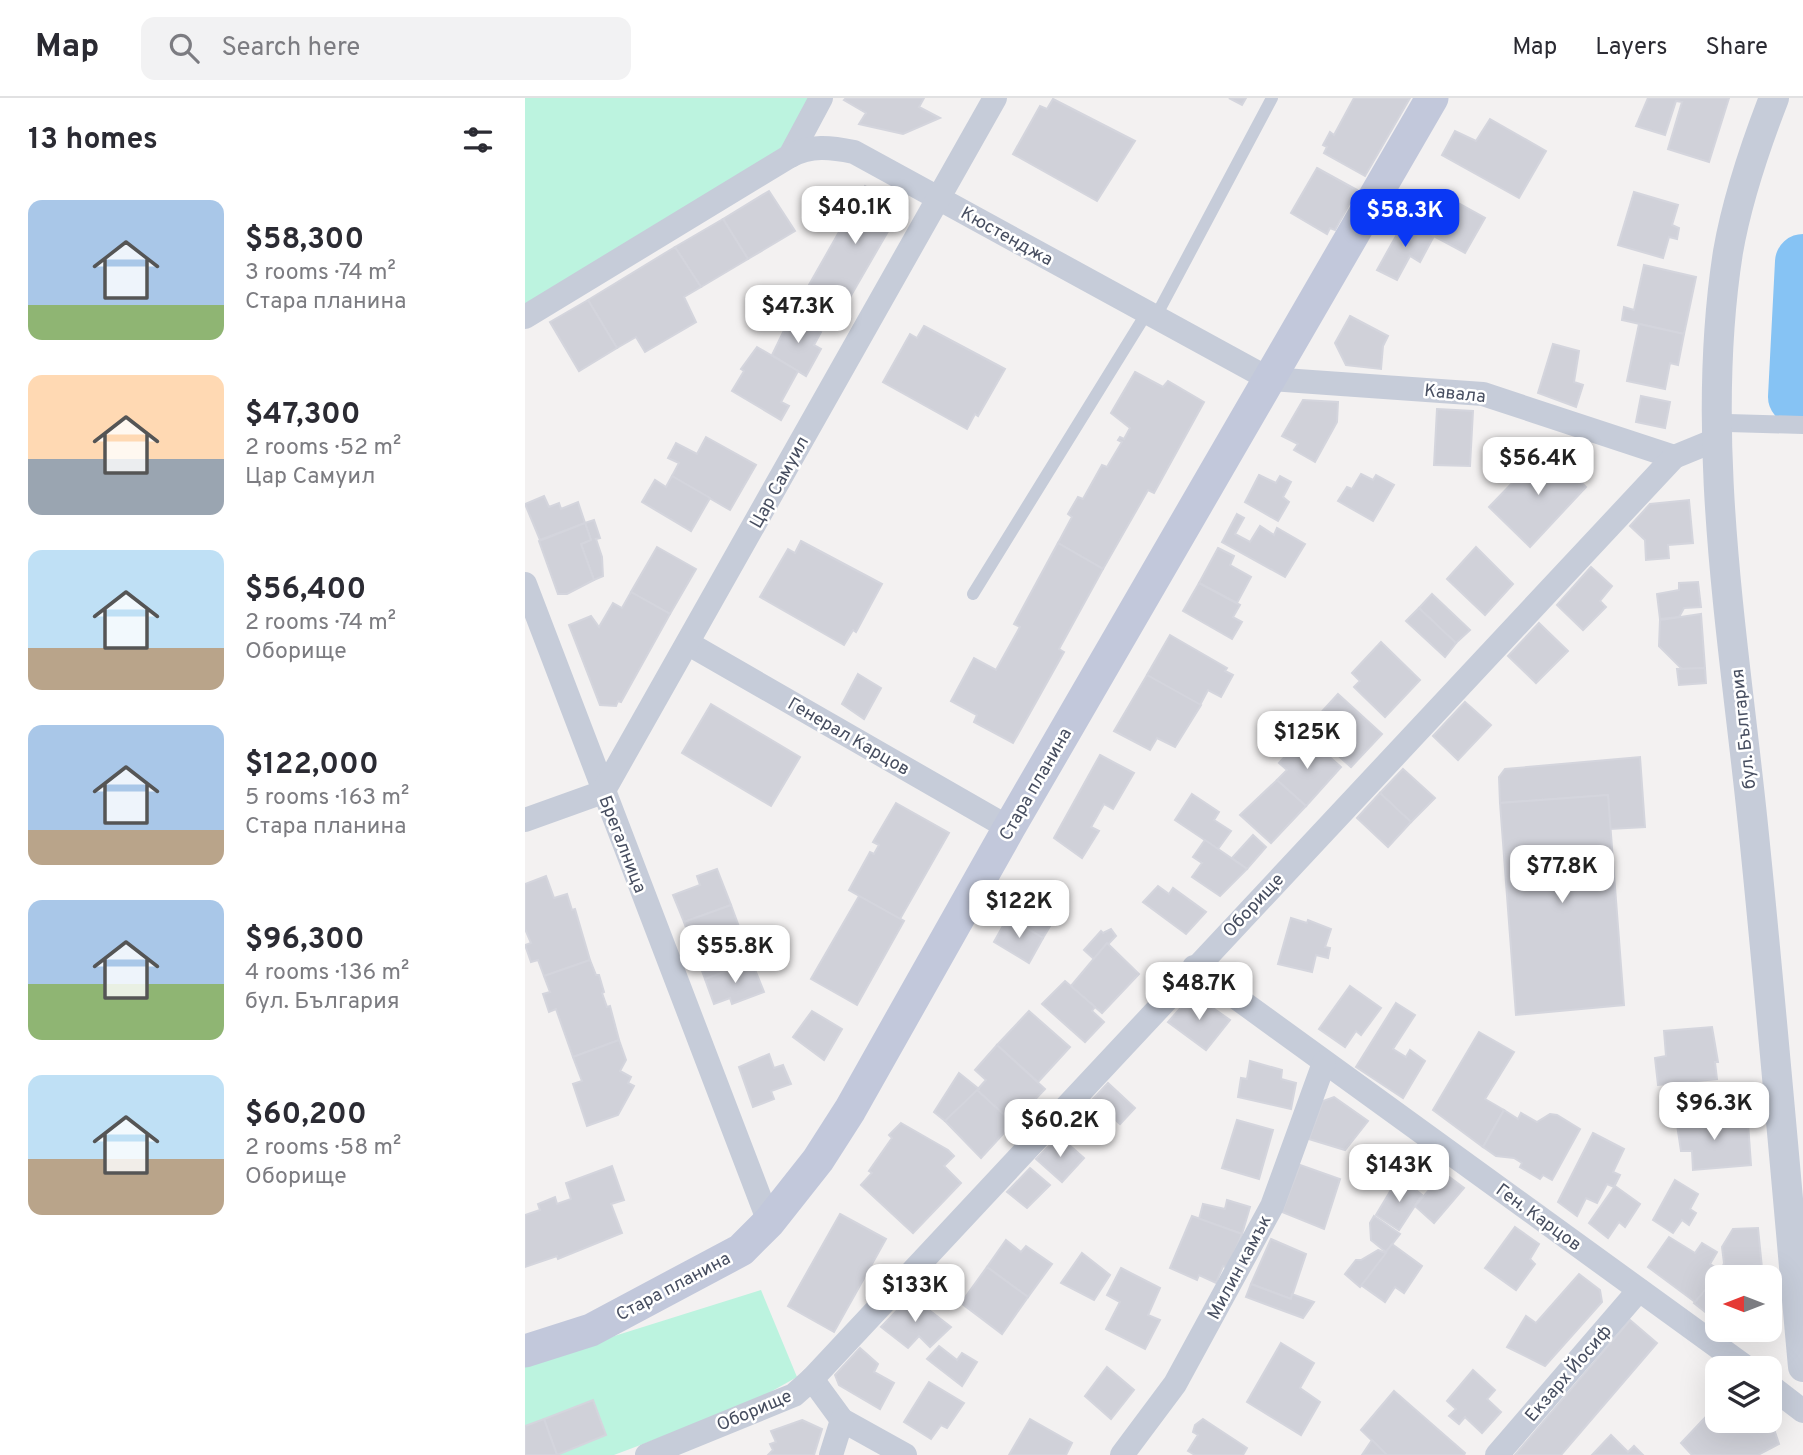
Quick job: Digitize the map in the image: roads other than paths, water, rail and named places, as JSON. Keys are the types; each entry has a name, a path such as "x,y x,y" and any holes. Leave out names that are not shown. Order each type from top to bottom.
{"main road":[{"name":"Стара планина","path":"525,1351 591,1330 741,1250 769,1222 818,1160 851,1110 1009,828 1432,98"}],"street":[{"path":"790,156 821,98"},
{"name":"Цар Самуил","path":"603,792 995,98"},
{"name":"бул. България","path":"1774,98 1741,195 1729,248 1722,299 1723,431 1718,481 1763,918 1803,1367"},
{"name":"Кюстенджа","path":"525,317 790,156 801,150 820,147 854,152 1269,379"},
{"name":"Кавала","path":"1269,379 1483,394 1674,457"},
{"name":"Оборище","path":"647,1455 794,1395 812,1379 1194,967 1674,457 1723,431 1803,425"},
{"name":"Брегалница","path":"525,584 769,1222"},
{"name":"Генерал Карцов","path":"689,644 1009,828"},
{"path":"525,820 603,792"},
{"name":"Ген. Карцов","path":"1194,967 1730,1356"},
{"name":"Милин камък","path":"1122,1455 1175,1384 1265,1218 1324,1063"},
{"name":"Екзарх Йосиф","path":"1497,1455 1639,1290"},
{"path":"812,1379 842,1420 905,1455"},
{"path":"1782,1395 1803,1410"},
{"path":"831,1455 842,1420"}],"lane":[{"path":"973,594 1150,316 1272,98"}],"waterway":[{"path":"1796,397 1803,262"}]}
